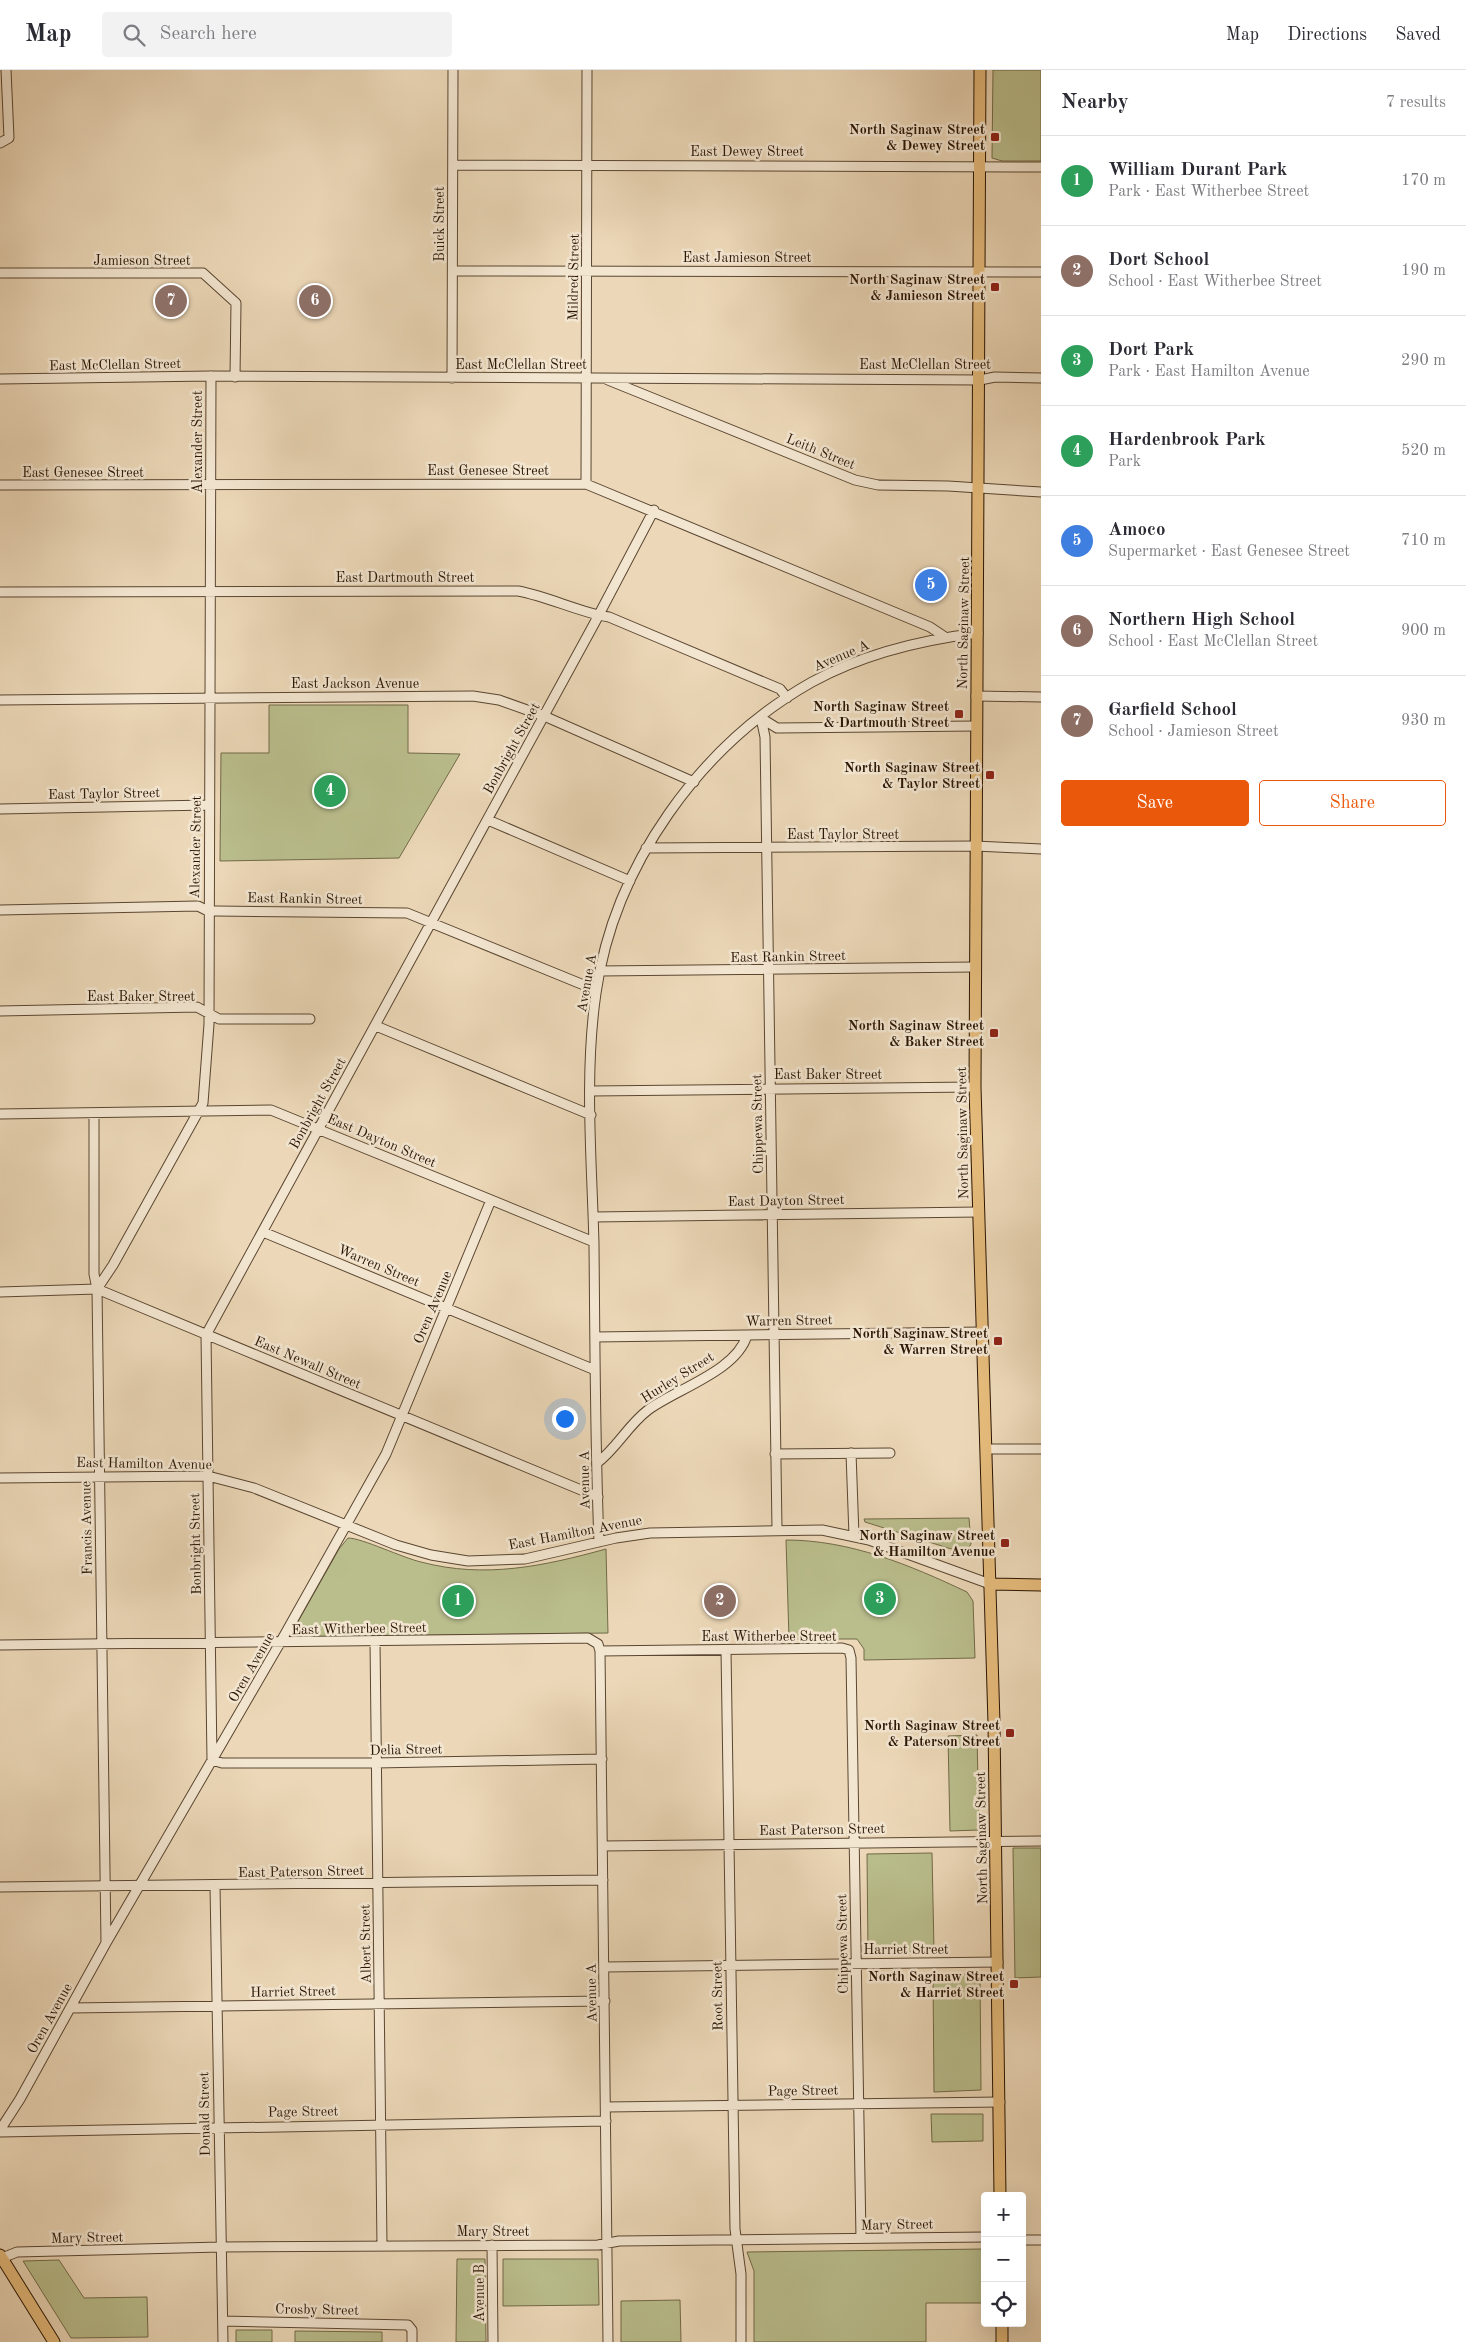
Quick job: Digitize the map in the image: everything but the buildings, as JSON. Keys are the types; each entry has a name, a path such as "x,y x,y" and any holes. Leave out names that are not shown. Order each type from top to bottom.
{"main road":[{"name":"North Saginaw Street","path":"980,70 980,380 976,696 975,1087 996,1842 1000,2192"},
{"name":"East Hamilton Avenue","path":"990,1584 1041,1585"},
{"path":"1,2257 54,2342"},
{"path":"1002,2327 1002,2342"}],"street":[{"path":"0,143 10,138 6,70"},
{"name":"Buick Street","path":"452,378 453,70"},
{"name":"Mildred Street","path":"586,484 587,70"},
{"name":"East Dewey Street","path":"453,165 1041,167"},
{"name":"East Jamieson Street","path":"452,272 1041,272"},
{"name":"Jamieson Street","path":"0,273 203,273 236,303 236,377"},
{"name":"East McClellan Street","path":"0,379 211,376 980,380 994,377 1041,378"},
{"name":"Alexander Street","path":"97,1290 114,1265 203,1103 209,1013 211,376"},
{"name":"Leith Street","path":"604,378 855,480 878,485 948,486 1041,492"},
{"name":"East Genesee Street","path":"0,485 586,484 654,510 930,627 944,637"},
{"name":"Bonbright Street","path":"212,1760 206,1335 488,820 654,510"},
{"name":"East Dartmouth Street","path":"0,592 518,591 544,596 588,614 609,617 780,689 787,698"},
{"name":"Avenue A","path":"599,1542 590,1115 596,990 616,913 646,848 679,798 727,747 761,718 787,698 836,670 868,658 944,637 978,633"},
{"name":"East Jackson Avenue","path":"0,700 472,696 499,700 544,716 694,782"},
{"path":"976,696 1041,697"},
{"path":"761,718 777,728 976,726"},
{"name":"Chippewa Street","path":"761,718 765,737 777,1529"},
{"name":"East Taylor Street","path":"0,809 210,805"},
{"path":"488,820 630,881"},
{"name":"East Taylor Street","path":"646,848 975,846 1041,849"},
{"name":"East Rankin Street","path":"0,910 198,906 208,911 407,913 596,990"},
{"name":"East Rankin Street","path":"600,971 975,966"},
{"name":"East Baker Street","path":"0,1011 197,1007 219,1019 310,1019"},
{"path":"376,1026 590,1115"},
{"name":"East Baker Street","path":"591,1091 975,1087"},
{"name":"East Dayton Street","path":"0,1114 271,1110 594,1242"},
{"name":"Francis Avenue","path":"94,1112 94,1274 97,1290 106,1943"},
{"name":"Oren Avenue","path":"0,2131 20,2099 106,1943 280,1644 386,1454 491,1200"},
{"name":"East Dayton Street","path":"593,1217 979,1212"},
{"name":"Warren Street","path":"263,1232 595,1370"},
{"name":"East Newall Street","path":"0,1292 97,1290 598,1497"},
{"name":"Warren Street","path":"595,1336 983,1332"},
{"name":"Hurley Street","path":"597,1463 605,1457 628,1427 648,1409 724,1364 744,1345 747,1334"},
{"path":"986,1448 1041,1449"},
{"path":"851,1453 854,1536"},
{"path":"775,1454 890,1453"},
{"name":"East Hamilton Avenue","path":"0,1478 208,1476 254,1488 415,1551 468,1561 526,1559 599,1542 650,1533 777,1529 822,1530 854,1536 889,1547 990,1584"},
{"name":"East Witherbee Street","path":"0,1645 280,1644 588,1638 599,1647 726,1650 842,1648 849,1650"},
{"name":"Albert Street","path":"375,1641 382,2246"},
{"name":"Avenue A","path":"599,1647 605,1967 608,2342"},
{"name":"Root Street","path":"726,1650 735,2239 741,2274 742,2342"},
{"name":"Chippewa Street","path":"849,1650 851,1658 861,2238"},
{"name":"Delia Street","path":"212,1760 222,1763 375,1763 602,1759"},
{"name":"East Paterson Street","path":"603,1846 1041,1841"},
{"name":"East Paterson Street","path":"0,1887 603,1880"},
{"name":"Donald Street","path":"215,1886 223,2342"},
{"name":"Harriet Street","path":"605,1967 998,1962"},
{"name":"Harriet Street","path":"71,2008 605,2001"},
{"name":"Page Street","path":"606,2107 858,2102 1000,2102"},
{"name":"Page Street","path":"0,2131 606,2121"},
{"name":"Mary Street","path":"1,2257 17,2252 221,2247 492,2245 735,2239 981,2237"},
{"path":"1026,2240 1041,2240"},
{"name":"Avenue B","path":"492,2245 493,2342"},
{"name":"Crosby Street","path":"222,2321 410,2327 412,2342"}],"green space":[{"path":"993,70 1041,70 1041,161 1002,161 992,158"},
{"path":"269,705 408,705 408,753 460,754 399,858 220,861 221,753 269,753"},
{"path":"969,1518 971,1544 966,1552 865,1522 864,1519"},
{"path":"348,1538 363,1541 421,1562 468,1570 491,1570 537,1565 606,1549 608,1633 293,1637 291,1634 339,1549"},
{"path":"786,1540 810,1541 856,1549 924,1572 967,1592 973,1601 975,1658 864,1660 864,1649 857,1639 789,1639"},
{"path":"977,1735 979,1830 950,1831 948,1736"},
{"path":"1013,1848 1041,1848 1041,1977 1015,1978"},
{"path":"932,1853 934,1951 868,1952 867,1854"},
{"path":"933,1974 980,1974 981,2090 934,2092"},
{"path":"931,2114 983,2114 983,2141 932,2142"},
{"path":"981,2249 981,2303 926,2303 926,2342 754,2342 754,2271 747,2252"},
{"path":"457,2259 485,2259 486,2342 456,2342"},
{"path":"503,2259 598,2259 599,2305 503,2306"},
{"path":"59,2260 84,2298 147,2297 148,2337 71,2338 23,2261"},
{"path":"680,2300 681,2342 621,2342 621,2301"},
{"path":"236,2330 272,2330 272,2342 236,2342"},
{"path":"295,2331 382,2332 382,2342 295,2342"}],"place":[{"name":"North Saginaw Street & Dewey Street","path":"995,137"},
{"name":"North Saginaw Street & Jamieson Street","path":"995,287"},
{"name":"Garfield School","path":"171,301"},
{"name":"Northern High School","path":"315,301"},
{"name":"Amoco","path":"931,585"},
{"name":"North Saginaw Street & Dartmouth Street","path":"959,714"},
{"name":"North Saginaw Street & Taylor Street","path":"990,775"},
{"name":"Hardenbrook Park","path":"330,791"},
{"name":"North Saginaw Street & Baker Street","path":"994,1033"},
{"name":"North Saginaw Street & Warren Street","path":"998,1341"},
{"name":"North Saginaw Street & Hamilton Avenue","path":"1005,1543"},
{"name":"Dort Park","path":"880,1599"},
{"name":"William Durant Park","path":"458,1601"},
{"name":"Dort School","path":"720,1601"},
{"name":"North Saginaw Street & Paterson Street","path":"1010,1733"},
{"name":"North Saginaw Street & Harriet Street","path":"1014,1984"}]}
